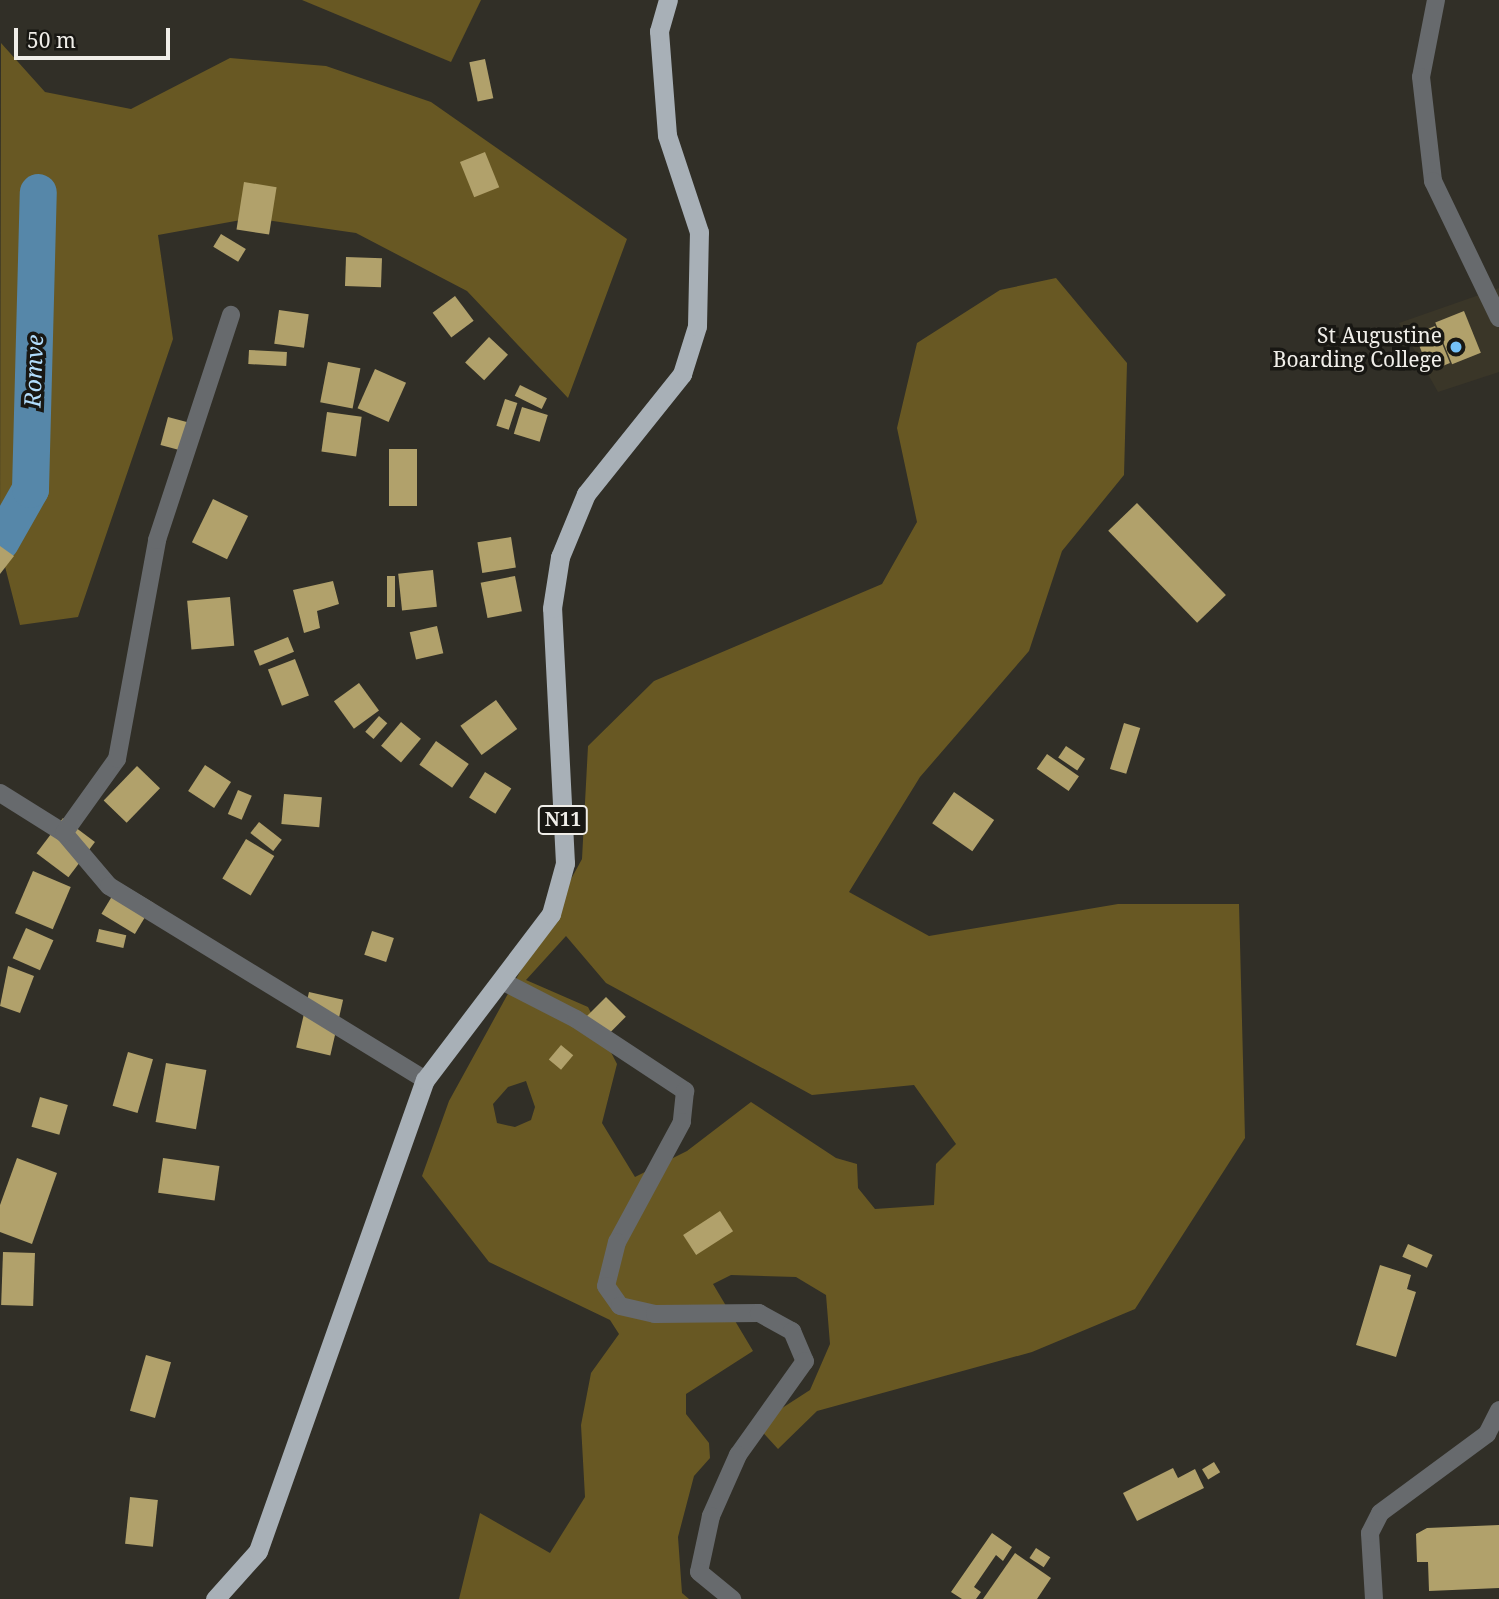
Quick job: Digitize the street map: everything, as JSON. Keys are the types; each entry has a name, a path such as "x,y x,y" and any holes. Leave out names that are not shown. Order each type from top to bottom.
{"highway":[{"name":"N11","path":"215,1599 258,1551 425,1080 504,982 551,914 565,863 552,608 560,557 586,494 682,374 697,326 699,232 667,135 659,31 668,0"}],"street":[{"path":"1436,0 1421,77 1433,181 1499,318"},
{"path":"64,833 117,759 157,540 231,315"},
{"path":"0,793 64,833 109,886 425,1080"},
{"path":"504,982 576,1019 685,1091 682,1122 617,1242 606,1286 620,1306 655,1314 759,1313 792,1331 805,1361 738,1455 712,1516 699,1572 732,1599"},
{"path":"1374,1599 1370,1533 1380,1513 1487,1434 1499,1410"}],"shaded area":[{"path":"302,0 481,0 451,62"},
{"path":"1,43 45,92 131,109 230,58 326,66 431,102 627,239 568,398 467,291 356,233 252,218 158,235 173,339 78,617 20,625 0,547"},
{"path":"1056,278 1127,363 1124,475 1062,551 1029,651 920,777 849,892 929,936 1118,904 1239,904 1245,1138 1135,1309 1032,1352 817,1411 778,1449 756,1425 810,1390 830,1344 826,1295 796,1277 731,1275 713,1284 753,1351 686,1394 686,1414 709,1443 710,1458 694,1476 678,1537 682,1593 689,1599 459,1599 480,1513 550,1553 585,1497 581,1425 591,1373 619,1334 610,1320 489,1262 422,1176 449,1101 582,859 588,746 654,681 882,584 917,522 897,428 917,343 1000,290","holes":["566,936 606,983 812,1095 914,1085 956,1144 936,1164 934,1205 875,1209 858,1188 857,1164 836,1158 751,1102 687,1151 635,1177 602,1123 617,1064 588,1007 526,980","526,1081 535,1107 531,1120 515,1127 497,1123 493,1104 508,1087"]},
{"name":"St Augustine Boarding College","path":"1499,288 1499,372 1438,392 1399,323"}],"building":[{"path":"485,59 493,98 478,101 469,62"},
{"path":"485,152 499,187 474,197 460,162"},
{"path":"244,182 277,187 269,235 236,229"},
{"path":"221,234 246,249 238,262 213,247"},
{"path":"346,257 382,258 381,287 345,286"},
{"path":"455,296 474,321 451,338 433,313"},
{"path":"279,310 309,314 304,348 274,344"},
{"path":"1464,311 1481,353 1452,364 1435,323"},
{"path":"1435,326 1450,363 1430,371 1415,334"},
{"path":"489,337 508,355 484,380 465,363"},
{"path":"249,350 287,352 286,366 248,364"},
{"path":"328,362 360,368 353,409 320,402"},
{"path":"375,369 406,383 389,422 358,408"},
{"path":"520,385 547,398 542,409 515,396"},
{"path":"505,399 517,403 509,430 496,426"},
{"path":"522,407 548,415 540,442 514,434"},
{"path":"327,412 362,417 356,456 321,452"},
{"path":"168,417 198,425 190,453 160,445"},
{"path":"389,449 417,449 417,506 389,506"},
{"path":"213,499 248,516 227,559 192,542"},
{"path":"1137,503 1226,595 1197,623 1108,531"},
{"path":"511,537 516,568 482,573 477,542"},
{"path":"0,546 14,556 0,574"},
{"path":"433,570 437,607 402,610 398,574"},
{"path":"387,576 395,576 395,607 387,607"},
{"path":"515,576 522,611 488,618 481,583"},
{"path":"333,581 339,604 317,611 320,628 304,633 293,590"},
{"path":"230,597 234,646 191,650 187,601"},
{"path":"437,626 443,653 416,660 410,632"},
{"path":"288,637 294,652 260,666 254,651"},
{"path":"295,659 309,695 282,706 268,669"},
{"path":"359,683 379,711 354,729 334,701"},
{"path":"496,700 517,729 482,755 460,726"},
{"path":"379,716 387,723 374,739 365,732"},
{"path":"401,722 421,739 401,762 381,746"},
{"path":"1124,723 1140,728 1126,774 1110,769"},
{"path":"436,741 469,764 452,788 419,765"},
{"path":"1066,746 1085,759 1077,770 1058,758"},
{"path":"1047,754 1079,776 1069,791 1037,769"},
{"path":"205,765 231,782 214,808 188,791"},
{"path":"137,766 160,788 127,823 104,801"},
{"path":"485,772 511,788 495,814 469,797"},
{"path":"238,790 252,796 242,820 228,814"},
{"path":"954,792 994,820 972,851 932,823"},
{"path":"284,794 322,797 319,827 281,824"},
{"path":"63,818 95,842 68,877 37,853"},
{"path":"259,822 282,840 273,851 250,833"},
{"path":"246,839 274,856 251,895 222,878"},
{"path":"33,871 71,887 53,929 15,913"},
{"path":"120,883 153,903 135,934 101,914"},
{"path":"26,928 53,940 40,970 13,958"},
{"path":"99,929 126,935 123,948 96,942"},
{"path":"372,931 394,938 386,962 364,955"},
{"path":"8,966 34,976 20,1013 0,1006"},
{"path":"309,992 343,1000 330,1055 296,1048"},
{"path":"606,997 626,1017 602,1040 583,1020"},
{"path":"561,1045 573,1055 561,1070 549,1060"},
{"path":"128,1052 153,1059 138,1113 113,1106"},
{"path":"166,1063 206,1070 196,1129 156,1122"},
{"path":"40,1097 68,1105 59,1135 31,1127"},
{"path":"17,1158 57,1173 32,1244 0,1232 0,1205"},
{"path":"163,1158 219,1166 215,1201 158,1193"},
{"path":"720,1211 733,1231 696,1255 683,1235"},
{"path":"1408,1244 1433,1255 1427,1268 1402,1257"},
{"path":"3,1252 35,1253 33,1306 1,1305"},
{"path":"1380,1265 1411,1275 1407,1289 1416,1292 1396,1357 1356,1345"},
{"path":"146,1355 171,1362 155,1418 130,1411"},
{"path":"1214,1462 1220,1472 1208,1479 1202,1469"},
{"path":"1173,1468 1178,1478 1195,1469 1204,1488 1137,1521 1123,1493"},
{"path":"130,1497 158,1500 153,1547 125,1544"},
{"path":"1499,1525 1499,1588 1429,1591 1428,1562 1417,1562 1416,1534 1427,1528"},
{"path":"992,1533 1012,1547 1003,1561 996,1555 974,1587 981,1592 976,1599 962,1599 951,1592"},
{"path":"1036,1548 1050,1557 1044,1567 1029,1558"},
{"path":"1015,1553 1051,1578 1037,1599 983,1599"}],"waterway":[{"name":"Romve","path":"0,542 30,489 38,192"}],"place":[{"name":"St Augustine Boarding College","path":"1456,347"}]}
